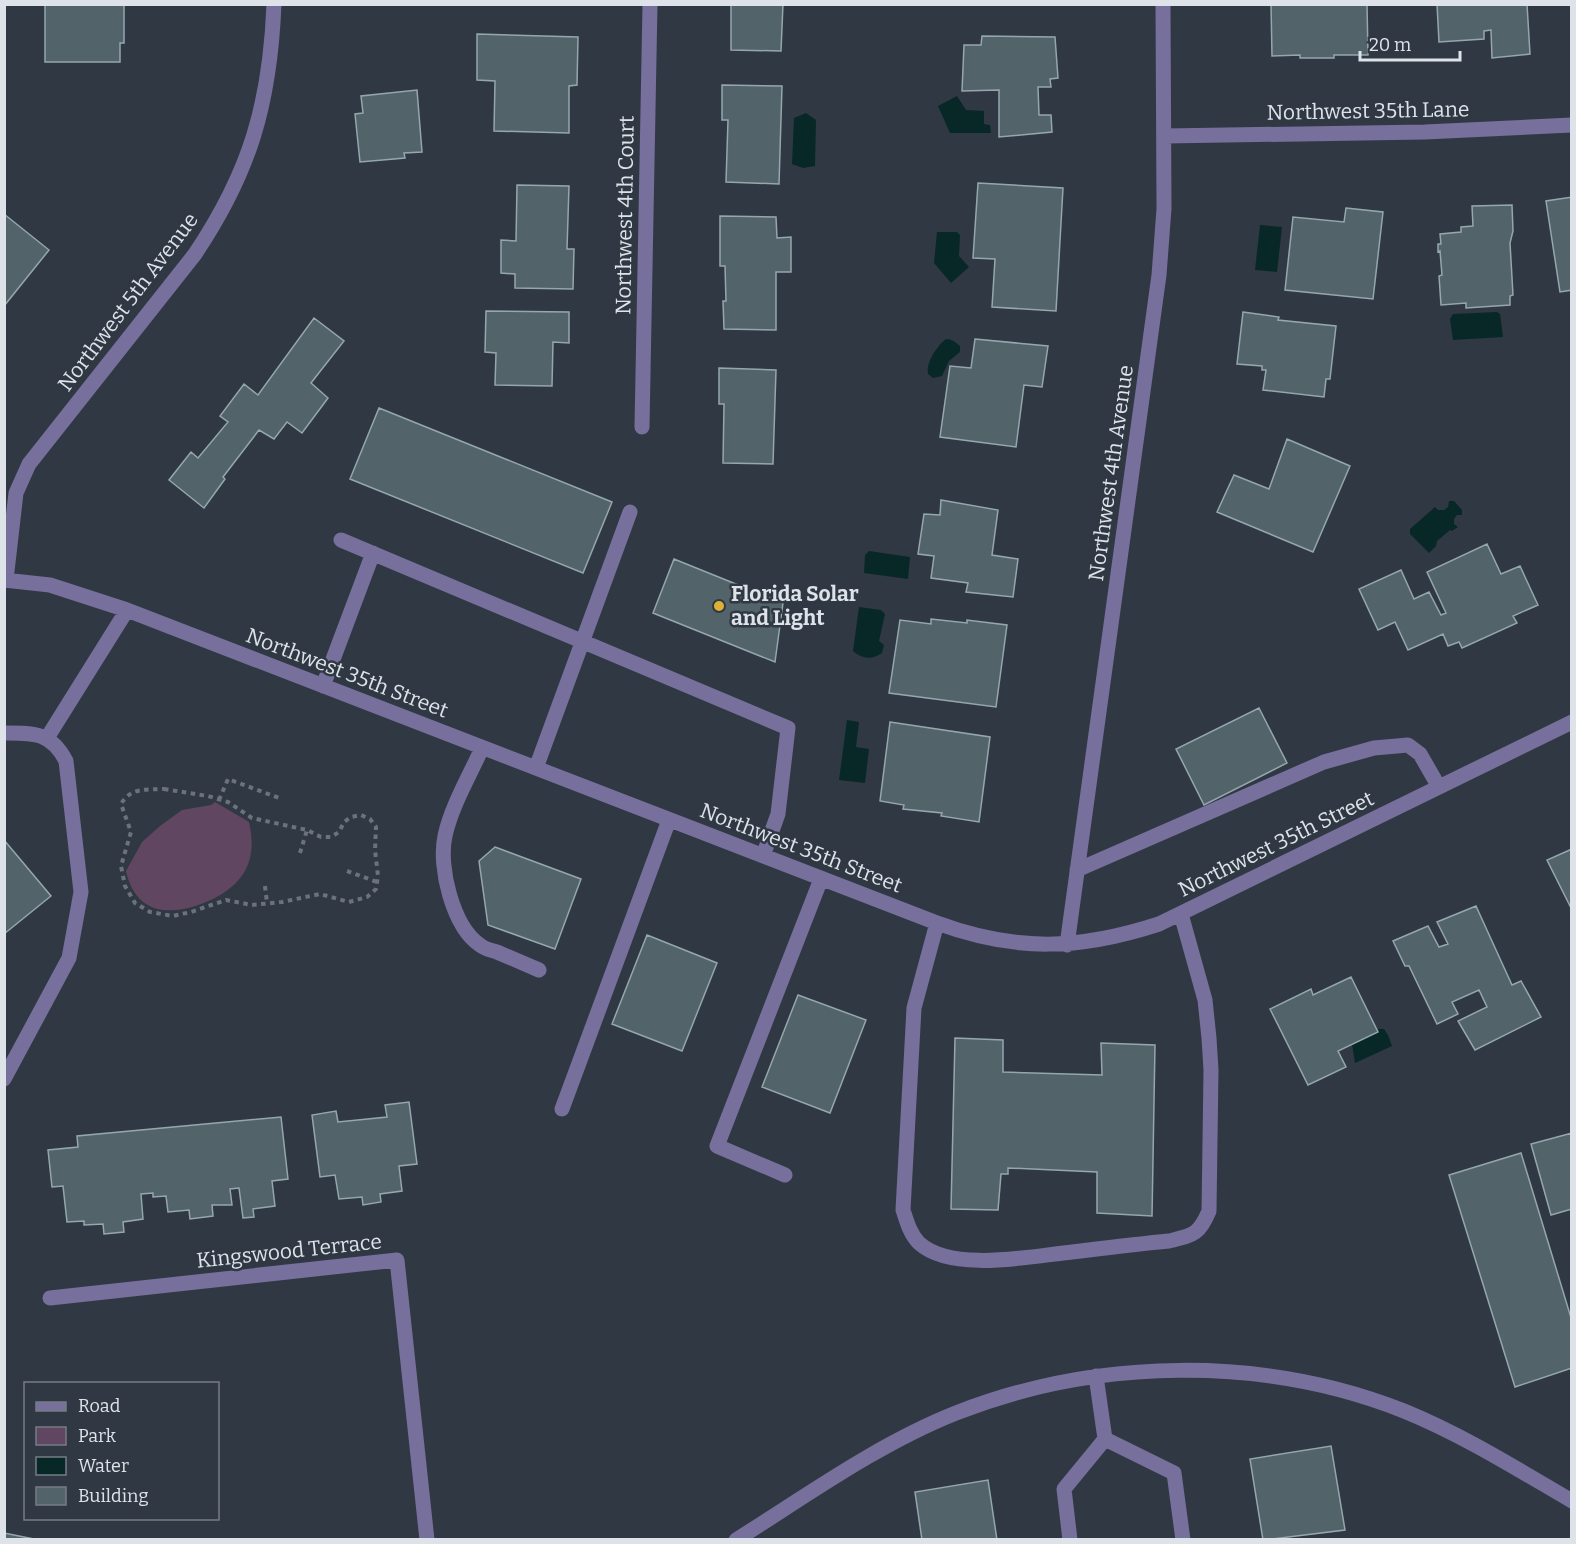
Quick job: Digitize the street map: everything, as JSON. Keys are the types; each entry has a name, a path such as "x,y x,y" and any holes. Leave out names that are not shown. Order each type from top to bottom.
{"street":[{"name":"Northwest 5th Avenue","path":"5,580 16,493 29,464 195,254 231,195 253,141 265,96 273,4"},
{"name":"Northwest 4th Court","path":"642,427 650,4"},
{"name":"Northwest 4th Avenue","path":"1067,945 1160,276 1165,135 1163,4"},
{"name":"Northwest 35th Lane","path":"1165,135 1425,132 1572,125"},
{"path":"536,768 630,512"},
{"path":"341,540 788,728 778,814 764,856"},
{"path":"323,686 373,553"},
{"name":"Northwest 35th Street","path":"5,580 50,585 127,610 937,923 989,940 1019,944 1067,945 1129,934 1160,924 1572,722"},
{"path":"47,738 127,610"},
{"path":"4,733 27,733 47,738 58,745 66,761 81,892 69,958 4,1079"},
{"path":"1077,870 1324,762 1374,748 1408,745 1420,754 1439,787"},
{"path":"482,748 450,820 445,837 443,852 450,898 464,930 480,946 539,970"},
{"path":"562,1109 669,820"},
{"path":"785,1175 717,1146 821,879"},
{"path":"937,923 914,1008 903,1210 909,1229 914,1236 920,1243 935,1252 952,1257 1005,1261 1169,1241 1189,1236 1202,1228 1209,1211 1211,1070 1205,1000 1181,914"},
{"name":"Kingswood Terrace","path":"50,1298 397,1260 427,1539"},
{"path":"736,1539 893,1443 956,1413 1021,1391 1096,1376 1166,1370 1200,1370 1269,1376 1337,1390 1403,1411 1466,1440 1572,1501"},
{"path":"1070,1539 1064,1489 1105,1439 1096,1376"},
{"path":"1105,1439 1174,1473 1183,1539"}],"path":[{"path":"219,800 228,779 279,798"},
{"path":"164,789 219,800 228,802 252,818 307,830 321,837 331,837 339,832 344,822 351,817 361,815 370,819 376,827 376,889 367,897 349,902 320,894 282,902 252,904 226,900 172,916 150,912 135,903 125,885 122,866 130,832 121,804 126,796 138,791 164,789"},
{"path":"300,854 307,830"},
{"path":"346,871 377,882"},
{"path":"266,886 267,903"}],"green space":[{"path":"215,802 249,822 251,851 243,874 236,883 215,898 188,908 164,910 144,903 130,885 126,871 142,842 182,810 211,805"}],"water":[{"path":"957,96 966,110 984,111 984,124 990,125 991,133 950,133 938,106"},
{"path":"806,113 816,120 815,166 803,168 792,164 794,118"},
{"path":"1260,225 1282,227 1277,272 1255,270"},
{"path":"937,232 957,232 960,235 959,256 969,267 951,283 934,263"},
{"path":"1497,312 1500,314 1503,337 1453,340 1450,319 1453,314"},
{"path":"946,339 960,346 960,352 949,361 942,376 933,378 928,374 930,359"},
{"path":"1449,501 1454,501 1462,510 1462,515 1457,515 1454,519 1454,524 1458,527 1450,530 1437,541 1436,546 1429,553 1410,534 1410,529 1435,507 1438,510 1444,510 1448,507"},
{"path":"869,551 910,557 908,579 864,573 865,555"},
{"path":"859,607 881,610 885,614 879,641 884,645 882,653 875,657 863,657 853,651"},
{"path":"847,720 859,722 856,747 869,749 865,783 839,780"},
{"path":"1384,1029 1392,1046 1355,1063 1352,1044 1373,1030"}],"building":[{"path":"45,4 124,4 124,43 120,43 120,62 45,62"},
{"path":"731,4 783,4 781,51 731,50"},
{"path":"1271,4 1367,4 1368,55 1334,55 1334,58 1300,58 1300,55 1272,56"},
{"path":"1437,4 1527,4 1530,54 1492,58 1491,30 1484,31 1484,39 1439,42"},
{"path":"477,34 578,37 577,85 569,86 569,133 494,131 495,81 477,80"},
{"path":"982,36 1055,37 1058,78 1050,79 1051,87 1038,87 1039,115 1051,115 1052,132 999,137 999,90 962,91 964,45 981,45"},
{"path":"722,85 782,86 779,184 726,182 728,120 722,120"},
{"path":"417,90 422,152 404,153 405,158 360,162 355,114 363,113 361,96"},
{"path":"978,183 1063,188 1056,311 992,307 995,259 973,258"},
{"path":"517,185 569,186 567,249 574,249 573,289 515,288 515,274 501,273 501,240 516,241"},
{"path":"1572,197 1572,290 1560,292 1546,201"},
{"path":"1512,205 1513,231 1510,243 1513,295 1510,296 1510,305 1466,308 1466,303 1441,305 1439,276 1442,275 1440,251 1438,252 1438,244 1441,244 1440,234 1461,232 1461,227 1473,226 1472,206"},
{"path":"1346,208 1383,212 1373,299 1285,290 1293,217 1344,222"},
{"path":"4,214 49,250 4,306"},
{"path":"720,216 776,217 777,238 791,237 791,272 776,272 776,330 724,329 725,266 720,266"},
{"path":"486,311 569,312 569,343 553,342 552,386 495,385 496,353 485,352"},
{"path":"1243,312 1279,317 1278,320 1336,326 1330,379 1326,379 1324,397 1263,390 1266,370 1262,370 1262,366 1237,364"},
{"path":"314,318 344,341 311,383 328,398 302,433 287,422 274,439 259,430 223,477 225,479 204,508 169,480 191,452 198,458 228,422 220,416 244,384 258,395"},
{"path":"975,339 1048,346 1042,387 1024,385 1016,447 940,437 950,366 971,368"},
{"path":"719,368 776,370 773,464 723,463 724,404 719,404"},
{"path":"379,408 612,502 583,573 350,479"},
{"path":"1287,439 1350,466 1313,552 1217,512 1234,475 1269,489"},
{"path":"941,500 998,510 992,555 1018,559 1013,597 966,592 968,583 931,578 934,556 918,554 924,514 940,515"},
{"path":"1487,544 1501,574 1520,566 1538,605 1513,616 1517,623 1462,648 1459,642 1448,646 1443,634 1408,650 1395,622 1378,630 1359,589 1401,570 1414,599 1429,592 1441,615 1446,613 1427,572"},
{"path":"674,559 783,603 775,662 653,613"},
{"path":"931,619 967,623 967,620 1007,625 996,707 889,693 900,620 931,624"},
{"path":"1259,708 1287,763 1204,805 1176,749"},
{"path":"890,722 990,737 979,822 941,816 942,813 903,809 904,805 880,801"},
{"path":"4,840 51,896 4,934"},
{"path":"495,847 581,879 555,949 488,925 479,861"},
{"path":"1572,849 1572,910 1547,860"},
{"path":"1476,906 1512,985 1521,981 1541,1017 1475,1050 1458,1021 1487,1007 1479,990 1452,1002 1458,1014 1437,1024 1409,966 1405,966 1393,941 1428,926 1439,947 1448,944 1437,922"},
{"path":"647,935 717,963 682,1051 612,1024"},
{"path":"1351,977 1378,1032 1338,1051 1346,1067 1308,1085 1270,1009 1311,989 1313,995"},
{"path":"798,995 866,1020 830,1113 762,1087"},
{"path":"955,1038 1003,1040 1003,1072 1102,1075 1101,1043 1155,1045 1152,1216 1097,1213 1097,1172 1008,1168 1008,1174 1001,1174 998,1210 951,1209"},
{"path":"409,1102 417,1164 399,1166 402,1191 380,1194 381,1202 363,1205 362,1197 339,1199 335,1175 320,1177 312,1115 336,1111 338,1122 387,1117 385,1105"},
{"path":"281,1117 288,1179 272,1181 275,1206 253,1209 254,1217 243,1218 239,1188 230,1189 232,1205 212,1205 213,1216 190,1219 189,1210 168,1212 166,1196 153,1197 153,1193 141,1194 143,1219 123,1222 124,1232 104,1234 103,1224 84,1225 84,1221 67,1222 63,1186 52,1187 48,1150 78,1147 77,1136"},
{"path":"1572,1133 1572,1209 1551,1215 1531,1144"},
{"path":"1521,1153 1572,1321 1572,1368 1515,1387 1449,1175"},
{"path":"1331,1446 1345,1530 1263,1540 1250,1459"},
{"path":"988,1480 997,1540 922,1540 915,1492"},
{"path":"4,1533 39,1540 4,1540"}],"place":[{"name":"Florida Solar and Light","path":"719,606"}]}
